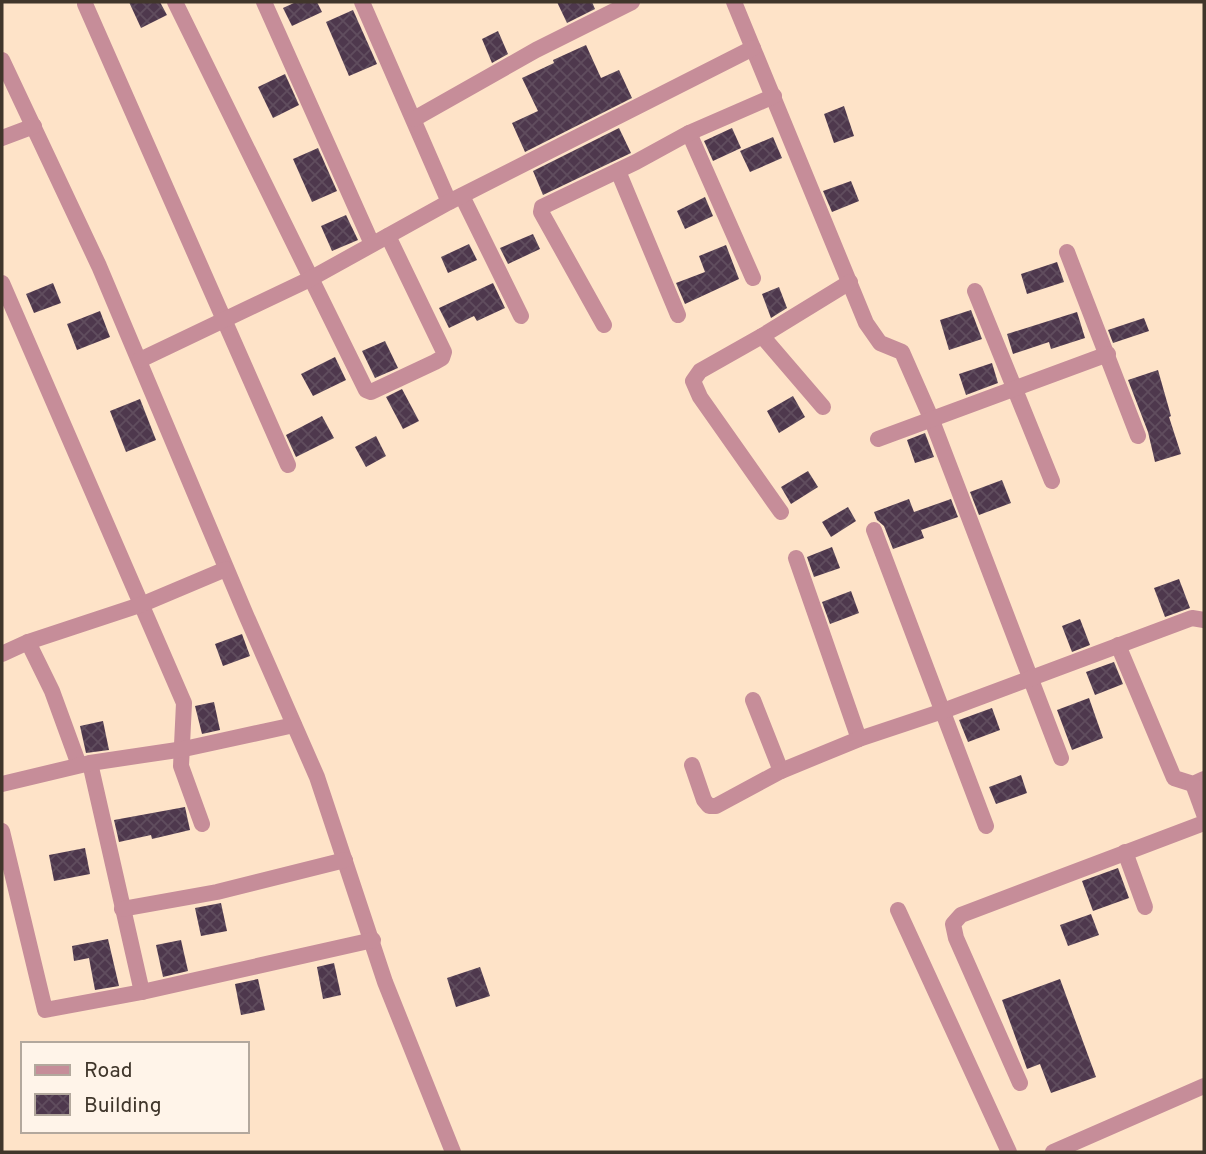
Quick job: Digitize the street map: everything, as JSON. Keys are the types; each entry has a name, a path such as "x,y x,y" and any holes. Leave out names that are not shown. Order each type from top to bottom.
{"street":[{"path":"175,2 366,390 377,391 442,358 444,352 388,236"},
{"path":"264,2 372,244"},
{"path":"362,2 414,119 521,316"},
{"path":"414,119 536,50 632,2"},
{"path":"734,2 866,324 880,342 902,352 931,418 1061,758"},
{"path":"85,4 288,466"},
{"path":"140,360 310,279 456,199 753,48"},
{"path":"2,60 140,360 226,569 317,777 385,982 453,1152"},
{"path":"604,326 541,212 542,207 689,133 774,96"},
{"path":"2,138 34,126"},
{"path":"689,133 753,278"},
{"path":"618,171 678,315"},
{"path":"1067,252 1138,436"},
{"path":"781,512 700,397 693,381 700,371 850,282"},
{"path":"2,283 184,703 184,749 181,766 202,824"},
{"path":"975,291 1052,481"},
{"path":"762,336 823,407"},
{"path":"878,439 1108,354"},
{"path":"874,530 986,826"},
{"path":"796,558 859,739"},
{"path":"2,654 28,642 143,604 226,569"},
{"path":"692,765 704,800 709,806 723,804 781,771 859,739 943,711 1192,618 1204,620"},
{"path":"28,642 84,764 142,992"},
{"path":"1118,645 1174,778 1198,782 1204,814"},
{"path":"752,700 781,771"},
{"path":"2,784 84,764 184,749 294,725"},
{"path":"1020,1083 956,938 953,924 961,915 1204,823"},
{"path":"2,831 46,1010 142,992 373,940"},
{"path":"1125,852 1145,907"},
{"path":"122,909 218,892 345,860"},
{"path":"898,910 1009,1152"},
{"path":"1053,1152 1204,1086"}],"building":[{"path":"129,2 160,2 167,15 141,28"},
{"path":"296,2 317,2 322,12 292,26 283,8"},
{"path":"557,2 592,2 595,9 567,23"},
{"path":"353,10 377,64 349,76 326,22"},
{"path":"498,31 508,54 492,63 482,39"},
{"path":"586,45 601,78 619,70 632,98 525,152 512,123 538,111 522,78"},
{"path":"285,74 299,105 273,118 258,87"},
{"path":"844,106 854,136 834,143 824,114"},
{"path":"619,128 631,153 543,195 533,171"},
{"path":"732,128 741,148 713,161 704,141"},
{"path":"773,137 782,158 750,172 740,151"},
{"path":"318,148 337,191 312,202 293,159"},
{"path":"851,181 859,201 832,212 823,191"},
{"path":"705,197 713,216 685,229 677,211"},
{"path":"346,215 358,240 332,251 321,226"},
{"path":"533,234 540,249 508,264 500,248"},
{"path":"469,244 477,260 448,273 441,257"},
{"path":"726,245 739,279 685,304 676,283 705,272 699,256"},
{"path":"1057,262 1064,282 1027,294 1021,274"},
{"path":"53,283 61,303 34,313 26,294"},
{"path":"493,283 505,308 477,321 474,316 449,328 439,308"},
{"path":"779,287 787,308 771,318 762,294"},
{"path":"971,310 982,339 949,350 940,320"},
{"path":"100,311 110,337 77,350 67,324"},
{"path":"1077,312 1085,338 1051,349 1049,342 1013,354 1007,334"},
{"path":"1144,318 1149,331 1113,343 1108,330"},
{"path":"385,341 398,368 375,378 362,351"},
{"path":"335,357 346,380 313,396 301,374"},
{"path":"992,363 998,383 966,395 959,374"},
{"path":"1158,370 1181,454 1155,462 1148,432 1128,380"},
{"path":"402,389 419,421 403,429 386,397"},
{"path":"793,396 805,417 779,433 767,411"},
{"path":"140,399 156,440 126,452 110,411"},
{"path":"322,416 334,438 296,457 286,435"},
{"path":"925,433 934,457 915,463 907,440"},
{"path":"376,436 386,456 366,467 355,447"},
{"path":"808,471 818,487 791,504 781,487"},
{"path":"1002,480 1011,503 979,515 970,492"},
{"path":"909,499 914,512 951,499 958,517 921,530 924,538 893,549 884,526 877,520 874,512"},
{"path":"848,507 856,521 831,537 822,522"},
{"path":"832,547 840,568 814,577 807,557"},
{"path":"1179,579 1190,608 1165,617 1154,588"},
{"path":"851,591 859,613 830,624 822,602"},
{"path":"1080,619 1090,645 1072,652 1062,626"},
{"path":"242,634 250,656 223,666 215,644"},
{"path":"1114,662 1123,684 1095,695 1086,672"},
{"path":"1089,698 1103,738 1072,750 1057,710"},
{"path":"214,702 220,730 202,734 195,706"},
{"path":"992,708 1000,730 968,742 959,720"},
{"path":"103,721 109,750 86,753 80,726"},
{"path":"1021,775 1027,793 996,804 989,787"},
{"path":"185,807 190,830 152,839 151,835 119,842 114,820"},
{"path":"85,848 90,874 54,881 49,855"},
{"path":"1118,868 1129,898 1093,911 1082,881"},
{"path":"221,903 227,931 201,936 195,908"},
{"path":"1091,914 1099,935 1068,946 1060,925"},
{"path":"108,939 119,986 95,990 89,958 74,961 72,946"},
{"path":"181,940 188,971 163,977 156,945"},
{"path":"334,963 341,995 323,999 317,967"},
{"path":"480,967 490,996 456,1007 447,978"},
{"path":"258,979 265,1010 241,1015 235,984"},
{"path":"1060,979 1096,1077 1051,1093 1040,1064 1027,1069 1002,1000"}]}
